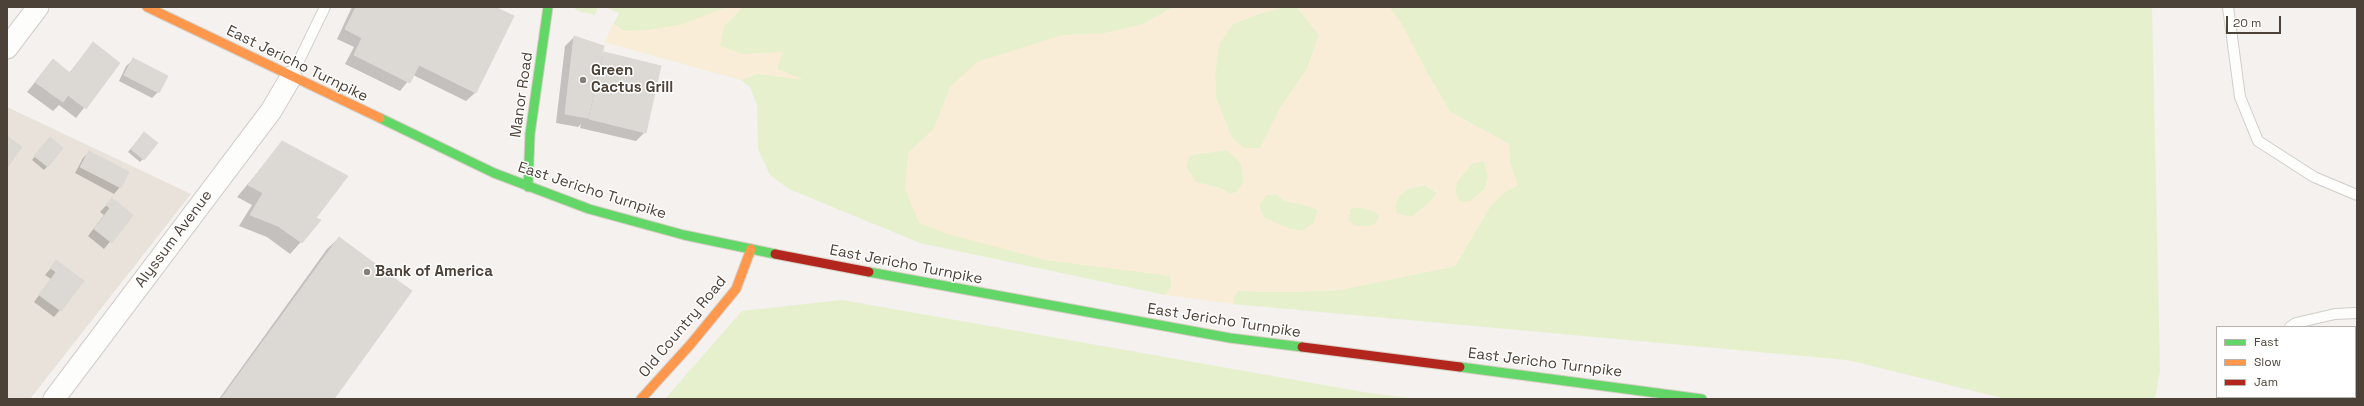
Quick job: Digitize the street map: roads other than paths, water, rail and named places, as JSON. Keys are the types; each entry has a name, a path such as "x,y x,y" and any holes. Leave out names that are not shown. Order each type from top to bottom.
{"main road":[{"name":"East Jericho Turnpike","path":"148,7 291,77 494,173 528,187 589,208 677,233 936,286 1230,338 1593,383 1702,399"},
{"name":"Manor Road","path":"528,187 530,134 548,7"},
{"name":"Old Country Road","path":"642,399 690,345 736,289 751,249"}],"street":[{"path":"7,48 38,7"},
{"name":"Alyssum Avenue","path":"54,399 270,112 291,77"}],"lane":[{"path":"291,77 325,7"},
{"path":"2228,7 2240,97 2258,141 2314,177 2357,195"},
{"path":"2292,326 2296,323 2335,314 2357,313"}],"place":[{"name":"Green Cactus Grill","path":"583,80"},
{"name":"Bank of America","path":"367,272"}]}
